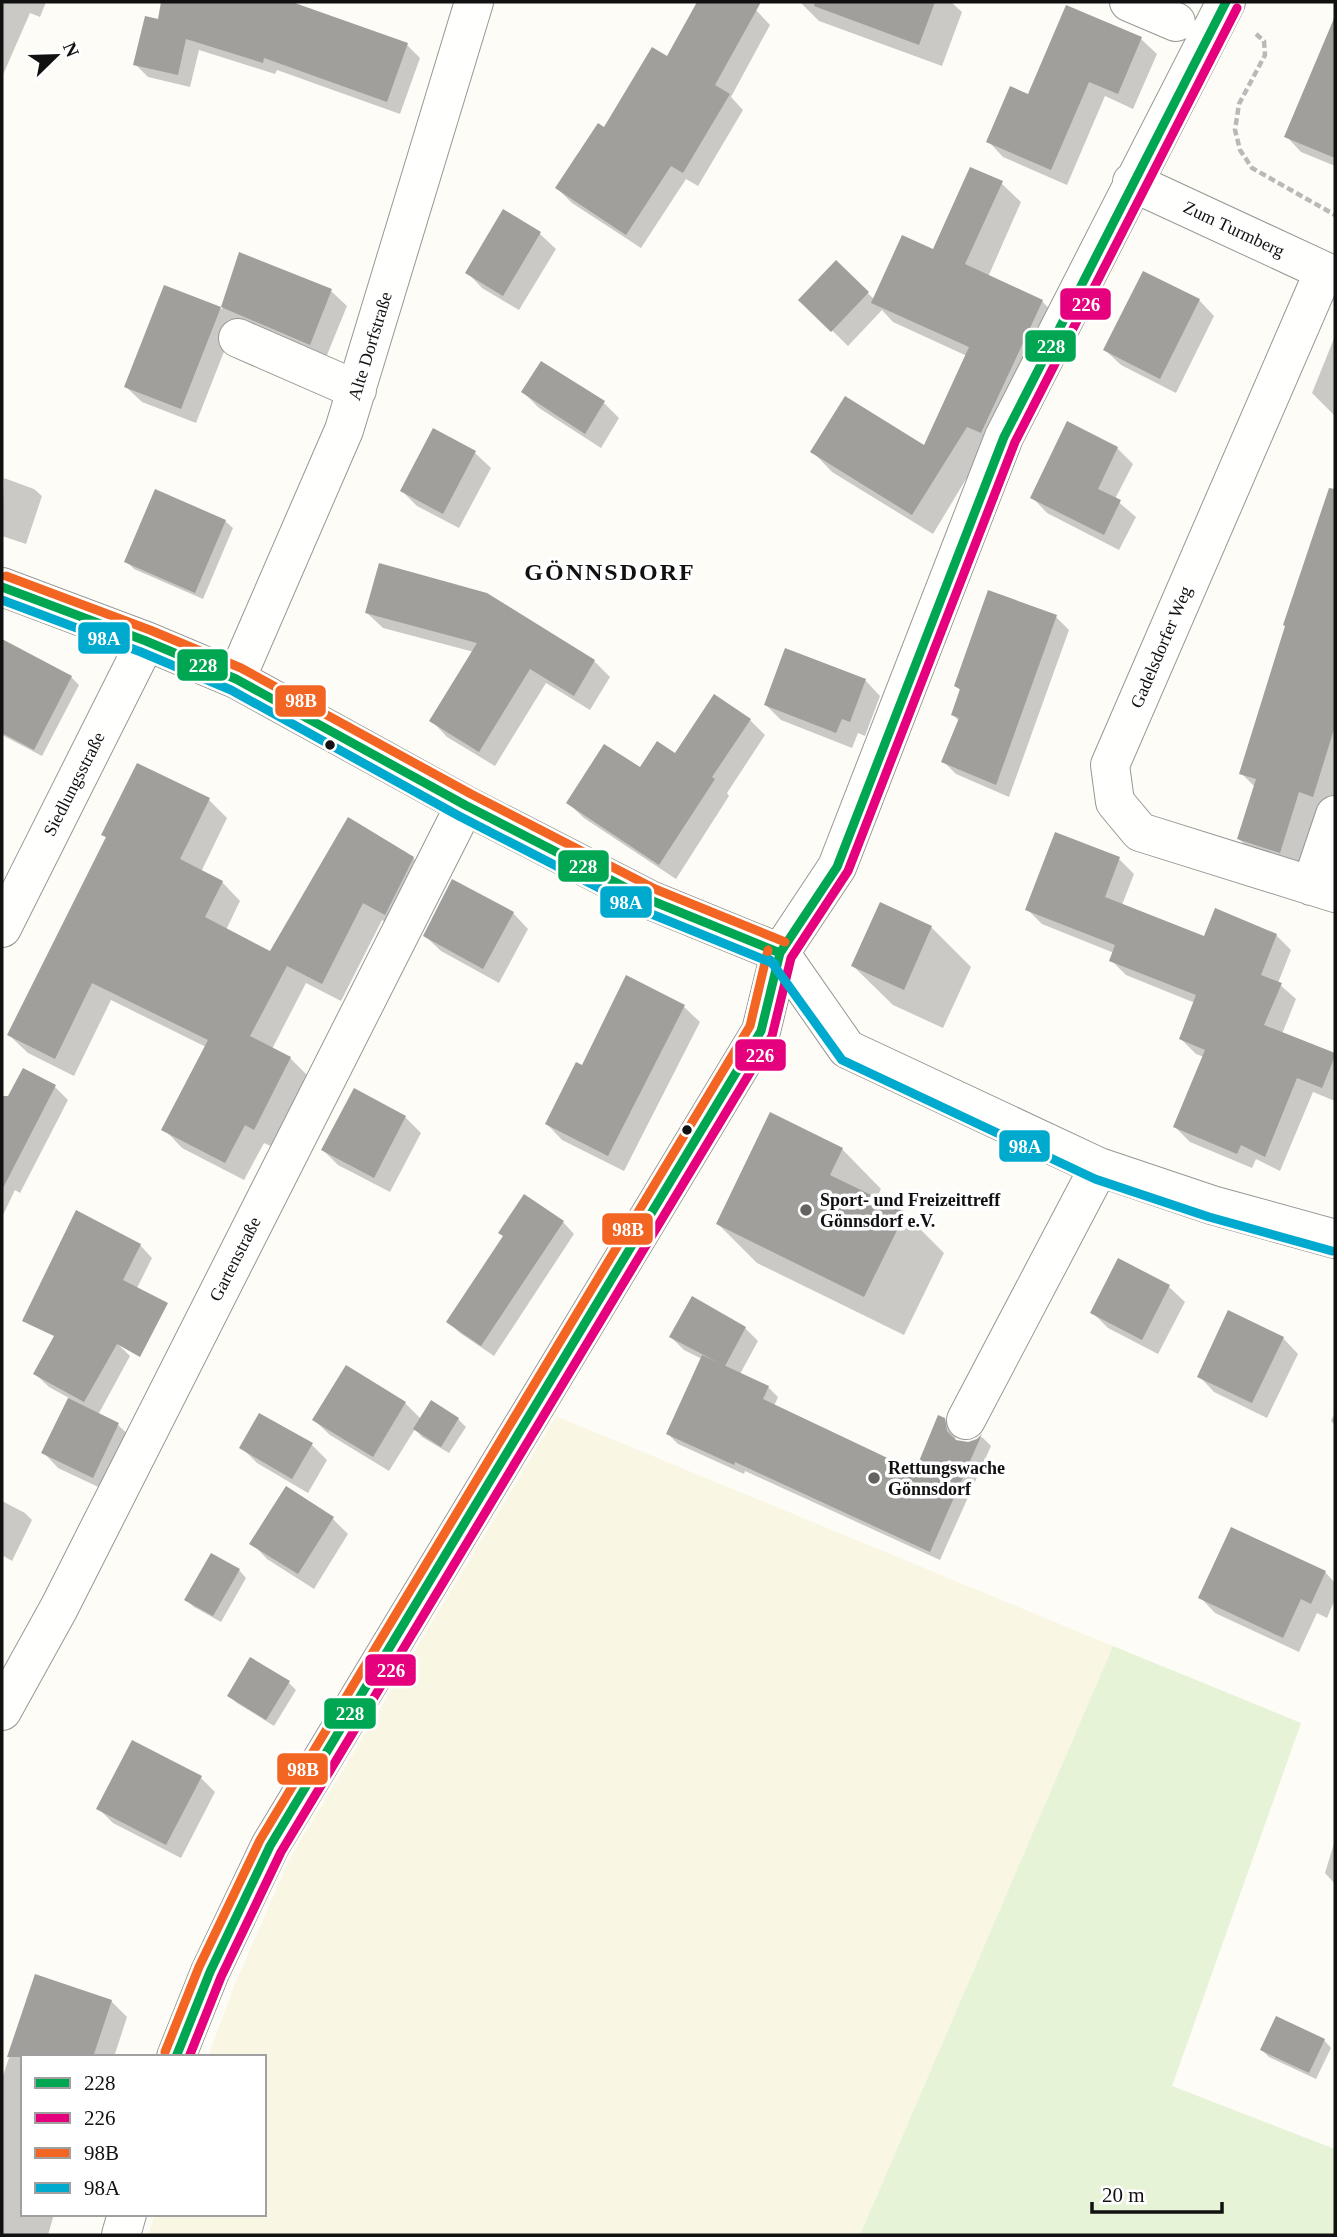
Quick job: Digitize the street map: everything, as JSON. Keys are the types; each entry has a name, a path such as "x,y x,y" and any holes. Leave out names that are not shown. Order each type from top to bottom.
{"street":[{"name":"Alte Dorfstraße","path":"236,679 344,430 474,2"},
{"path":"1129,2 1176,22"},
{"path":"177,2055 210,1972 270,1846 761,1031 780,953 837,867 1004,437 1223,7"},
{"name":"Zum Turmberg","path":"1132,182 1330,273"},
{"name":"Gadelsdorfer Weg","path":"1323,889 1140,832 1115,802 1110,765 1330,273"},
{"path":"238,338 357,390"},
{"path":"2,587 146,641 236,679 465,805 650,900 780,953 847,1049 1099,1167 1212,1206 1335,1239"},
{"name":"Siedlungsstraße","path":"2,928 146,641"},
{"name":"Gartenstraße","path":"2,1711 59,1608 465,805"},
{"path":"1323,889 1335,815"},
{"path":"966,1420 1099,1167"},
{"path":"121,2235 126,2216"}],"path":[{"path":"1223,7 1264,41 1265,55 1239,104 1235,130 1240,150 1252,168 1335,215"}],"shaded area":[{"path":"556,1416 1113,1646 860,2235 148,2235 154,2216 266,2216 266,2055 209,2055 234,1986 290,1858"}],"green space":[{"path":"1113,1646 1301,1723 1172,2086 1335,2149 1335,2235 860,2235"}],"building":[{"path":"161,2 292,2 408,43 387,102 264,58 263,63 186,39 178,75 133,65 145,16 158,19"},
{"path":"697,2 761,2 715,85 730,94 683,173 671,166 626,235 555,188 598,123 604,127 652,47 667,56"},
{"path":"815,2 935,2 919,45 814,6"},
{"path":"1066,5 1142,37 1118,94 1089,82 1051,170 986,142 1010,86 1028,94"},
{"path":"1335,16 1335,158 1284,137"},
{"path":"970,167 1003,181 965,264 1043,300 981,433 967,427 912,515 810,452 845,396 924,445 969,347 871,303 902,235 933,249"},
{"path":"503,209 541,232 503,296 465,273"},
{"path":"239,252 332,289 310,345 221,307"},
{"path":"836,260 869,292 831,332 798,300"},
{"path":"1143,271 1200,299 1160,379 1103,350"},
{"path":"164,285 221,307 181,409 124,387"},
{"path":"541,361 605,401 585,434 521,392"},
{"path":"1067,421 1118,447 1098,489 1121,500 1104,535 1030,498"},
{"path":"433,428 476,451 443,514 400,491"},
{"path":"1329,488 1335,489 1335,726 1313,797 1299,792 1280,853 1237,839 1256,779 1239,774 1285,626 1283,625"},
{"path":"155,489 226,520 195,593 124,562"},
{"path":"379,563 487,593 595,660 574,696 530,669 479,752 429,721 477,643 365,613"},
{"path":"988,590 1057,615 996,785 941,762 959,718 951,715 960,689 954,686"},
{"path":"2,639 72,676 34,750 2,733"},
{"path":"785,648 866,679 850,722 842,719 836,733 764,705"},
{"path":"714,694 751,719 659,865 566,803 604,744 640,767 657,741 675,753"},
{"path":"137,763 210,798 180,859 223,881 205,917 270,951 348,817 414,857 385,915 363,903 322,984 287,966 250,1036 291,1057 254,1130 245,1125 225,1163 161,1130 208,1040 92,983 55,1059 7,1035 106,837 101,835"},
{"path":"1055,832 1120,857 1105,897 1204,936 1215,908 1277,934 1261,975 1282,983 1264,1025 1335,1053 1335,1056 1322,1088 1297,1078 1265,1157 1241,1145 1237,1154 1173,1127 1205,1050 1179,1039 1196,995 1109,961 1115,945 1025,910"},
{"path":"452,879 514,912 483,969 423,936"},
{"path":"880,902 932,926 904,990 851,966"},
{"path":"626,975 685,1005 608,1156 545,1124 576,1062 582,1065"},
{"path":"23,1068 56,1085 2,1190 2,1096 8,1096"},
{"path":"354,1088 406,1116 374,1178 321,1150"},
{"path":"770,1112 843,1148 830,1175 906,1212 864,1297 716,1224"},
{"path":"524,1194 564,1221 481,1346 446,1322 503,1236 498,1233"},
{"path":"76,1210 141,1244 123,1280 168,1303 140,1357 117,1344 84,1402 33,1374 54,1336 22,1321"},
{"path":"1118,1258 1170,1285 1142,1340 1090,1313"},
{"path":"692,1296 746,1327 725,1366 669,1337"},
{"path":"1228,1310 1284,1337 1252,1403 1197,1377"},
{"path":"702,1355 769,1386 763,1399 915,1471 938,1415 945,1418 947,1431 956,1440 968,1442 982,1434 930,1552 735,1462 734,1465 666,1434"},
{"path":"346,1365 406,1402 373,1457 312,1420"},
{"path":"68,1398 119,1423 93,1478 41,1453"},
{"path":"431,1400 459,1418 441,1447 413,1429"},
{"path":"259,1413 313,1443 292,1479 239,1448"},
{"path":"286,1486 334,1517 298,1574 249,1544"},
{"path":"1231,1527 1326,1571 1311,1604 1301,1599 1283,1638 1198,1598"},
{"path":"211,1553 240,1569 213,1616 184,1600"},
{"path":"250,1657 290,1681 266,1720 227,1696"},
{"path":"132,1740 202,1776 166,1845 96,1809"},
{"path":"35,1974 112,2000 94,2055 7,2057"},
{"path":"1276,2016 1325,2039 1309,2073 1260,2050"}],"transit line":[{"name":"228","path":"177,2055 210,1972 270,1846 761,1031 780,953 837,867 1004,437 1226,2"},
{"name":"226","path":"190,2055 221,1977 281,1852 772,1036 791,958 848,871 1015,442 1237,8"},
{"name":"98B","path":"6,576 150,630 241,668 471,794 655,889 785,942"},
{"name":"228","path":"2,587 146,641 236,679 465,805 650,900 780,953"},
{"name":"98A","path":"2,600 141,652 231,690 459,816 644,911 775,964"},
{"name":"98B","path":"165,2052 199,1967 260,1840 750,1026 768,950"},
{"name":"98A","path":"770,960 842,1060 1095,1179 1209,1217 1332,1251"}],"place":[{"name":"Sport- und Freizeittreff Gönnsdorf e.V.","path":"806,1210"},
{"name":"Rettungswache Gönnsdorf","path":"874,1478"}],"district":[{"name":"GÖNNSDORF","path":"610,572"}]}
